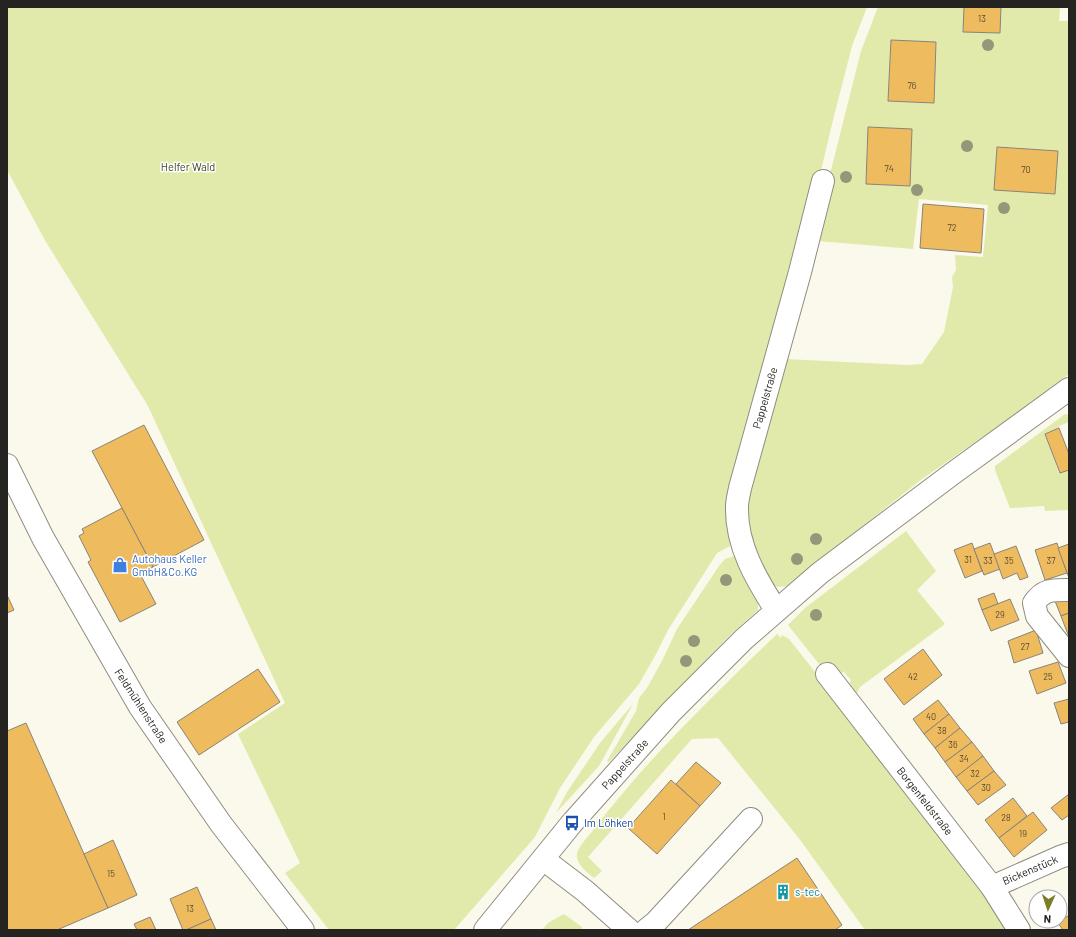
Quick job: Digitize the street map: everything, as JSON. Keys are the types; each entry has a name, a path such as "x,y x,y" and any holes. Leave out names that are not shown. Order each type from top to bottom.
{"street":[{"name":"Pappelstraße","path":"776,610 755,576 742,547 737,506 741,481 800,272 823,181"},
{"name":"Pappelstraße","path":"485,930 572,823 671,712 744,639 820,573 872,534 1067,396"},
{"name":"Feldmühlenstraße","path":"7,465 43,538 140,707 221,824 303,930"},
{"path":"1069,590 1050,590 1039,595 1034,603 1037,616 1069,656"},
{"name":"Borgenfeldstraße","path":"827,674 992,887 1019,930"},
{"path":"543,859 632,930 656,922 751,819"},
{"name":"Bickenstück","path":"992,887 1069,854"}],"green space":[{"name":"Helfer Wald","path":"7,7 867,7 852,46 833,120 732,545 717,553 668,630 639,684 594,737 560,788 535,837 454,930 329,930 285,873 300,863 238,734 285,703 148,406 46,242 7,170"},
{"path":"878,7 964,7 963,32 1000,33 1001,7 1060,7 1059,21 1069,21 1069,374 1016,414 922,479 787,586 778,587 771,584 764,575 744,514 785,359 907,365 922,364 944,332 953,287 952,277 956,270 955,255 983,257 988,205 919,199 913,249 818,241 828,182 861,51","holes":["891,40 936,42 934,103 888,101","869,127 912,129 910,186 866,184","997,147 1058,151 1055,194 994,190"]},
{"path":"1065,414 1068,415 1069,422 1045,434 1059,473 1069,470 1069,511 1045,511 1044,506 1010,508 995,470 995,466"},
{"path":"906,531 936,571 917,590 945,624 860,687 857,693 848,695 846,689 851,680 844,672 835,675 827,674 788,625 805,608"},
{"path":"737,555 758,597 758,610 730,635 609,762 607,761 636,711 639,698 647,688 662,661 677,629 719,566 725,559"},
{"path":"777,634 781,638 782,635 789,639 1019,930 865,930 801,841 718,738 692,739 588,857 602,871 594,878 582,868 577,858 579,848 636,777 682,728"},
{"path":"633,704 599,766 556,813 567,792 600,743"},
{"path":"564,914 582,927 582,929 542,930 548,923"}],"building":[{"path":"964,7 1001,7 1000,33 963,32"},
{"path":"891,40 936,42 934,103 888,101"},
{"path":"868,127 912,129 910,186 866,184"},
{"path":"997,147 1058,151 1055,194 994,190"},
{"path":"923,204 984,209 981,253 920,248"},
{"path":"144,425 204,540 153,567 92,451"},
{"path":"1059,428 1069,454 1069,470 1060,473 1045,434"},
{"name":"Autohaus Keller GmbH&Co.KG","path":"122,508 153,567 140,574 156,604 120,622 88,562 91,560 79,536 84,533 82,529"},
{"path":"972,543 982,571 965,578 954,550"},
{"path":"990,543 1000,569 984,575 974,549"},
{"path":"1057,543 1067,573 1045,580 1035,550"},
{"path":"1069,544 1069,578 1058,548"},
{"path":"1016,546 1028,577 1020,580 1017,573 1003,579 994,554"},
{"path":"994,593 998,604 982,610 978,599"},
{"path":"7,595 14,610 7,613"},
{"path":"1067,597 1069,601 1069,613 1061,616 1055,601"},
{"path":"1010,599 1019,620 991,631 982,610"},
{"path":"1069,613 1069,637 1061,616"},
{"path":"1036,630 1043,653 1014,663 1008,641"},
{"path":"923,649 942,675 904,705 884,679"},
{"path":"1058,662 1066,683 1037,694 1029,671"},
{"path":"258,669 280,702 199,755 177,722"},
{"path":"1069,699 1069,722 1061,724 1054,703"},
{"path":"938,700 949,714 924,734 913,719"},
{"path":"949,714 960,728 935,748 924,734"},
{"path":"26,723 108,908 57,930 7,930 7,731"},
{"path":"960,728 972,742 945,762 935,748"},
{"path":"972,742 983,756 956,777 945,762"},
{"path":"983,756 994,771 967,791 956,777"},
{"path":"696,762 721,783 700,806 676,784"},
{"path":"994,771 1006,785 978,805 967,791"},
{"path":"671,780 700,806 657,854 628,828"},
{"path":"1069,794 1069,815 1062,820 1051,808"},
{"path":"1013,798 1027,816 999,838 985,820"},
{"path":"1033,812 1047,830 1014,857 999,838"},
{"path":"113,840 137,895 108,908 84,854"},
{"name":"s-tec","path":"797,858 842,925 835,930 688,930"},
{"path":"197,887 211,919 183,930 170,899"},
{"path":"1069,915 1069,930 1063,930 1062,929 1068,929"},
{"path":"150,917 156,930 137,930 134,924"},
{"path":"211,919 216,930 186,930"}],"place":[{"name":"Autohaus Keller GmbH&Co.KG","path":"120,565"},
{"name":"Im Löhken","path":"572,823"},
{"name":"s-tec","path":"783,892"}]}
